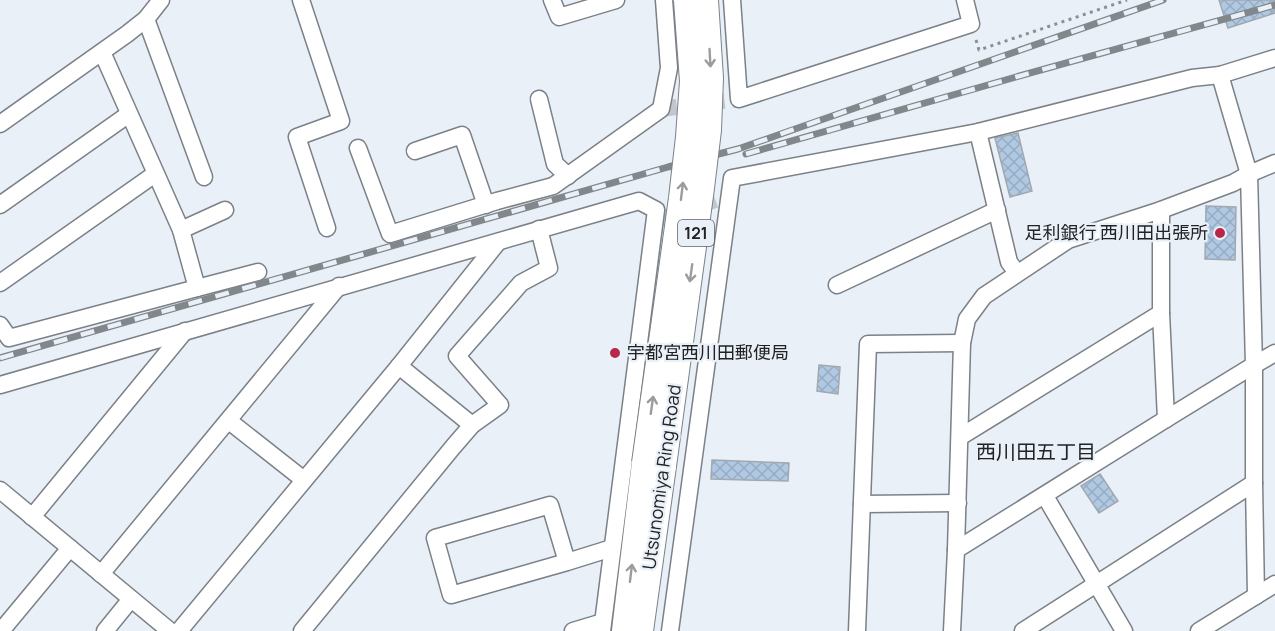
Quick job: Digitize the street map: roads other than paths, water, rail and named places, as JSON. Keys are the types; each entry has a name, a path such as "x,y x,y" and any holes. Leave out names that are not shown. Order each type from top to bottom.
{"highway":[{"name":"Utsunomiya Ring Road","path":"640,631 654,464 688,137 692,81 686,0"},
{"name":"Utsunomiya Ring Road","path":"610,628 654,464 702,188 709,129 711,78 706,0"}],"street":[{"path":"0,124 146,19 161,0"},
{"path":"301,0 341,121 297,137 327,228"},
{"path":"552,0 559,17 616,0"},
{"path":"358,148 390,234 553,186 661,110 669,68 664,0"},
{"path":"732,0 740,99 971,24 965,0"},
{"path":"146,19 204,177"},
{"path":"102,52 181,230 197,288"},
{"path":"670,631 732,178 978,132 1192,78 1220,75 1275,57"},
{"path":"1220,75 1248,174 1254,365 1256,596"},
{"path":"539,99 555,164 568,176"},
{"path":"0,205 129,114"},
{"path":"978,132 1009,262 1017,273"},
{"path":"415,151 462,135 486,205"},
{"path":"952,631 957,550 962,344 967,319 984,296 1068,240 1161,210 1233,183 1275,163"},
{"path":"0,283 155,174"},
{"path":"0,385 639,201 656,210 612,548 610,628 573,631"},
{"path":"181,230 225,210"},
{"path":"837,285 997,210"},
{"path":"1161,210 1161,313 1166,419"},
{"path":"302,631 472,425 500,405 458,356 521,283 549,268 540,229"},
{"path":"178,631 399,366 498,242"},
{"path":"0,325 9,338 258,272"},
{"path":"101,574 339,286"},
{"path":"960,437 1161,313"},
{"path":"32,517 185,331"},
{"path":"857,631 868,344 962,344"},
{"path":"957,550 1275,353"},
{"path":"399,366 472,425"},
{"path":"229,421 304,480"},
{"path":"1023,631 1254,483"},
{"path":"0,492 170,631"},
{"path":"1045,496 1124,631"},
{"path":"862,504 958,503"},
{"path":"567,562 550,505 435,538 451,595 567,562 612,548"},
{"path":"0,631 70,548"},
{"path":"1199,631 1275,584"},
{"path":"105,631 131,599"}],"tunnel":[{"path":"661,109 739,99"},
{"path":"655,221 730,195"}],"railway":[{"path":"0,358 738,149 1163,0"},
{"path":"746,154 1275,5"}],"place":[{"name":"足利銀行 西川田出張所","path":"1220,233"},
{"name":"宇都宮西川田郵便局","path":"615,353"}],"district":[{"name":"西川田五丁目","path":"1036,452"}]}
